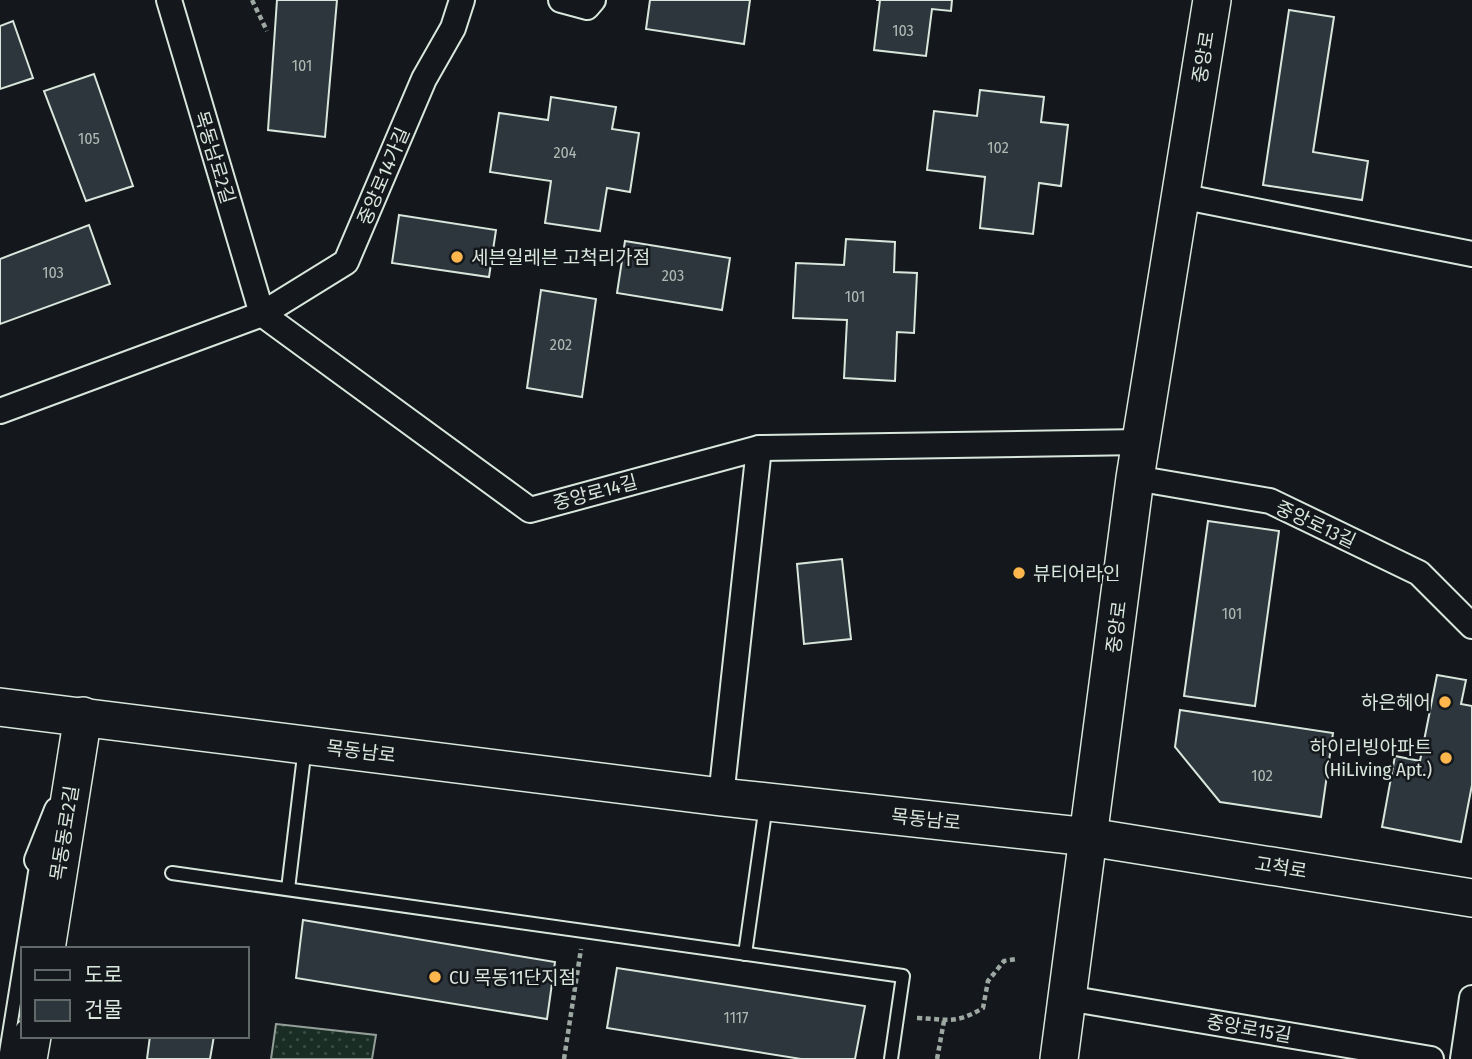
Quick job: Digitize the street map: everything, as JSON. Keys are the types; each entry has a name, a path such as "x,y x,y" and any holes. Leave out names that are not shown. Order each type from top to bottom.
{"main road":[{"name":"중앙로","path":"1059,1059 1135,478 1212,0"},
{"name":"목동남로","path":"0,707 721,797 1089,837"},
{"name":"목동동로2길","path":"46,947 83,716"},
{"name":"고척로","path":"1089,837 1472,898"},
{"path":"28,1059 32,1038"}],"street":[{"name":"목동남로2길","path":"169,0 262,314"},
{"name":"중앙로14가길","path":"262,314 346,262 424,79 453,28 462,0"},
{"path":"561,0 587,7 593,0"},
{"path":"1180,196 1472,254"},
{"path":"0,411 262,314"},
{"name":"중앙로14길","path":"262,314 530,510 759,448 1141,442"},
{"path":"721,797 759,448"},
{"name":"중앙로13길","path":"1135,478 1270,502 1419,573 1472,626"},
{"path":"37,860 75,767"},
{"name":"중앙로15길","path":"1067,998 1431,1059"},
{"path":"1463,1059 1472,998"}],"lane":[{"path":"288,889 305,744"},
{"path":"745,954 766,802"},
{"path":"23,947 37,860"},
{"path":"172,873 903,976 891,1059"},
{"path":"5,1059 21,960"}],"path":[{"path":"252,0 267,31"},
{"path":"564,1059 584,931"},
{"path":"897,1019 964,1019 983,1008 988,981 1004,961 1017,960"},
{"path":"937,1059 944,1021"}],"green space":[{"path":"276,1024 376,1035 372,1059 271,1059"}],"building":[{"path":"277,0 337,0 325,137 268,130"},
{"path":"650,0 750,0 744,44 646,29"},
{"path":"880,0 952,0 951,11 932,9 926,56 874,50"},
{"path":"1289,10 1334,17 1313,152 1368,161 1362,200 1263,185"},
{"path":"13,21 33,78 0,89 0,26"},
{"path":"94,74 133,186 86,201 44,91"},
{"path":"980,90 1044,97 1041,122 1068,125 1061,186 1039,183 1033,234 980,228 985,177 927,170 934,111 977,116"},
{"path":"551,97 616,107 612,129 639,133 630,192 607,188 600,231 545,223 551,181 490,172 499,113 548,120"},
{"path":"399,215 496,230 489,277 392,263"},
{"path":"89,225 110,284 0,324 0,259"},
{"path":"846,239 895,242 894,272 917,273 914,333 897,332 895,381 844,378 847,320 793,318 796,263 844,265"},
{"path":"625,241 730,258 722,310 617,293"},
{"path":"541,290 596,299 582,397 527,388"},
{"path":"1208,521 1279,531 1255,706 1184,696"},
{"path":"842,559 851,639 804,644 797,564"},
{"name":"하이리빙아파트 (HiLiving Apt.)","path":"1437,675 1466,680 1461,704 1472,706 1472,785 1461,842 1382,827 1395,756 1420,761"},
{"path":"1180,710 1333,733 1321,817 1220,802 1175,747"},
{"path":"303,920 555,962 547,1019 296,978"},
{"path":"617,968 865,1006 855,1059 801,1059 607,1028"},
{"path":"150,1038 214,1038 210,1059 147,1059"}],"place":[{"name":"세븐일레븐 고척리가점","path":"457,257"},
{"name":"뷰티어라인","path":"1019,573"},
{"name":"하은헤어","path":"1445,702"},
{"name":"하이리빙아파트 (HiLiving Apt.)","path":"1446,758"},
{"name":"CU 목동11단지점","path":"435,977"}]}
